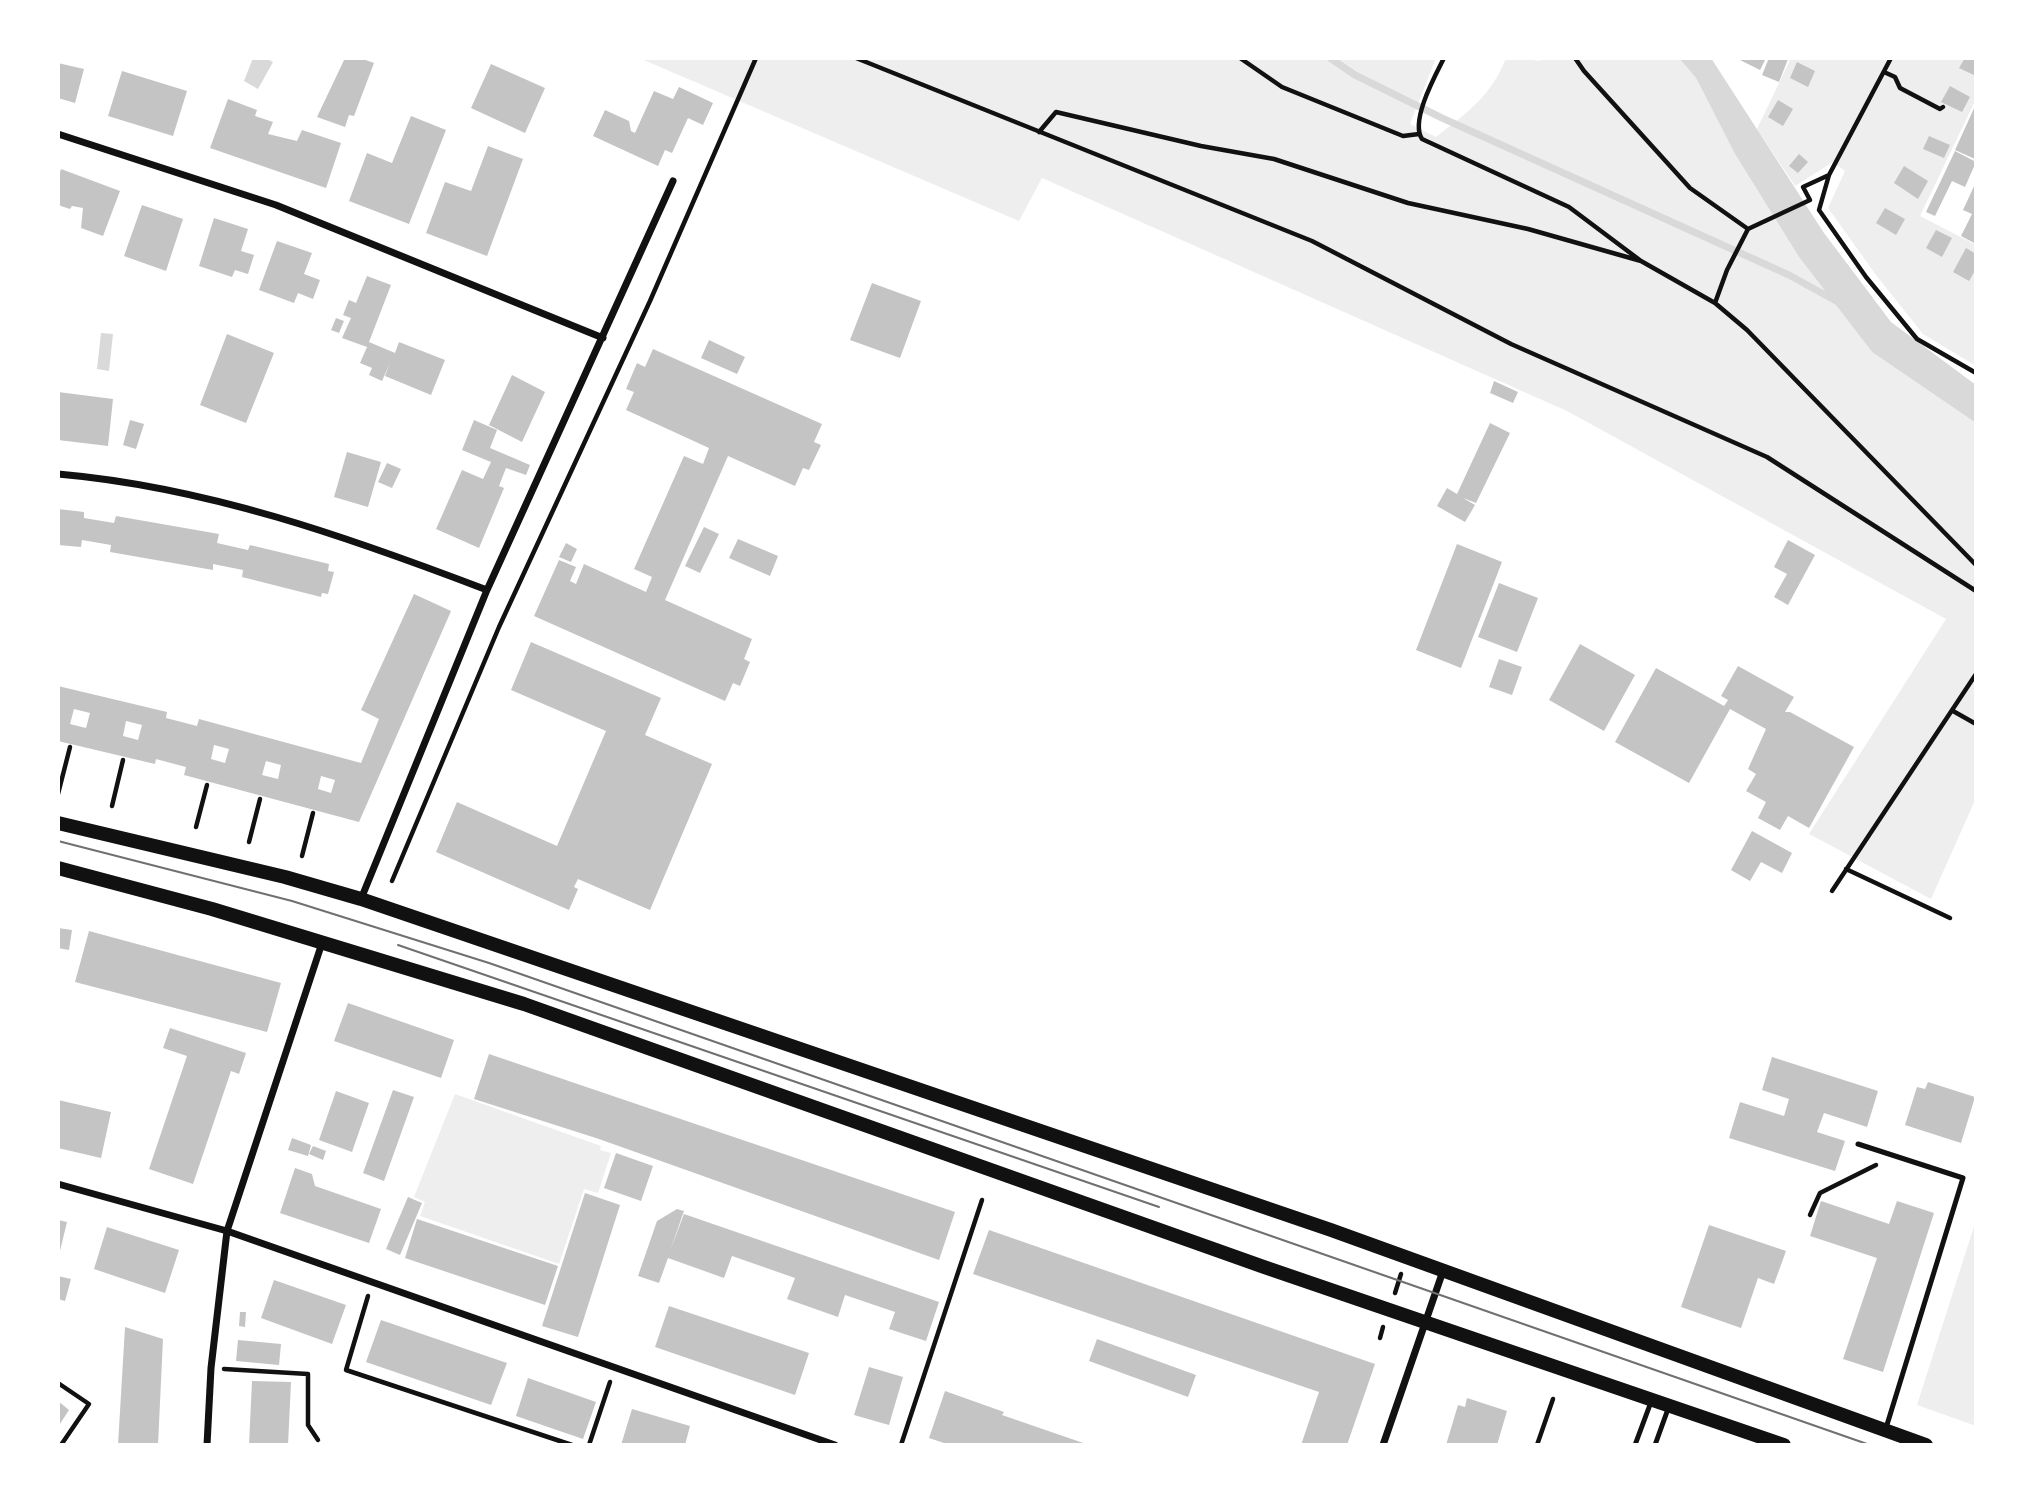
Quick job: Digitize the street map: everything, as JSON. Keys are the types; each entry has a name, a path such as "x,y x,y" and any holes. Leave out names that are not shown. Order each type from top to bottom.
{"main road":[{"path":"58,822 285,877 361,899 1408,1257 1926,1445"},
{"path":"58,868 212,908 537,1009 1389,1310 1784,1445"}],"street":[{"path":"58,134 276,205 603,338"},
{"path":"361,899 487,590 673,181"},
{"path":"58,474 164,491 276,516 355,540 487,590"},
{"path":"207,1445 211,1368 228,1231 323,942"},
{"path":"58,1184 228,1231 835,1445"},
{"path":"1383,1445 1443,1270"}],"lane":[{"path":"1858,1144 1963,1178 1885,1431"},
{"path":"1635,1445 1652,1399"},
{"path":"1655,1445 1669,1405"}],"path":[{"path":"392,881 499,627 650,301 757,58"},
{"path":"856,58 1312,242 1511,344 1767,457 1976,591"},
{"path":"1240,58 1282,87 1404,136 1419,134"},
{"path":"1444,58 1428,89 1419,124 1419,134 1425,141 1569,206 1641,261 1715,303 1746,330 1976,565"},
{"path":"1575,58 1690,188 1748,229"},
{"path":"1891,58 1829,175 1822,191 1819,209 1866,277 1917,339 1976,373"},
{"path":"1884,72 1895,77 1900,88 1940,109 1942,107"},
{"path":"1039,132 1055,112 1201,146 1274,159 1408,203 1528,229 1641,261"},
{"path":"1808,201 1802,187 1829,175"},
{"path":"1715,303 1727,270 1748,229 1808,201 1822,191"},
{"path":"1832,891 1953,711 1974,685 1976,674"},
{"path":"1953,711 1976,724"},
{"path":"58,794 70,747"},
{"path":"112,806 122,760"},
{"path":"196,827 207,785"},
{"path":"249,842 260,799"},
{"path":"302,856 313,813"},
{"path":"1846,869 1950,918"},
{"path":"1810,1215 1820,1193 1893,1156"},
{"path":"901,1445 982,1200"},
{"path":"1380,1338 1408,1257"},
{"path":"372,1282 346,1370 572,1445"},
{"path":"589,1445 615,1368"},
{"path":"234,1370 308,1374 308,1425 318,1440"},
{"path":"58,1383 89,1404 61,1445"},
{"path":"1537,1445 1553,1399"},
{"path":"547,1445 550,1438"}],"shaded area":[{"path":"253,58 265,58 273,62 258,89 244,81"},
{"path":"639,58 1436,58 1410,124 1436,137 1486,93 1506,58 1537,58 1535,61 1562,58 1679,58 1696,78 1735,154 1799,257 1872,352 1976,423 1976,798 1931,899 1809,834 1946,619 1567,411 1042,178 1019,221"},
{"path":"1679,58 1711,58 1824,233 1891,322 1976,385 1976,423 1872,352 1799,257 1735,154 1696,78"},
{"path":"1791,58 1976,58 1976,99 1920,216 1976,245 1976,366 1923,334 1828,208 1845,171 1833,162 1795,186 1757,129"},
{"path":"101,333 113,334 109,371 97,369"},
{"path":"455,1094 601,1146 600,1150 611,1153 598,1193 584,1189 559,1264 420,1216 425,1202 414,1197"},
{"path":"1976,1220 1976,1426 1917,1405"}],"building":[{"path":"345,58 360,58 374,63 354,116 349,115 345,127 317,117"},
{"path":"1736,58 1766,58 1760,70"},
{"path":"1769,58 1788,59 1779,82 1762,75"},
{"path":"1965,58 1976,58 1976,76 1959,68"},
{"path":"1797,62 1815,71 1808,87 1790,78"},
{"path":"58,63 84,69 75,103 58,98"},
{"path":"491,64 545,88 525,133 471,108"},
{"path":"122,71 187,91 173,136 108,116"},
{"path":"1950,86 1970,97 1962,112 1941,102"},
{"path":"679,87 713,103 703,125 688,118 672,153 665,150 658,166 593,136 605,110 629,121 631,131 635,133 654,91 673,99"},
{"path":"228,99 257,110 255,116 273,122 268,134 297,141 302,130 341,143 326,188 210,148"},
{"path":"1778,100 1793,109 1783,126 1768,117"},
{"path":"1976,104 1976,157 1975,159 1955,150"},
{"path":"411,116 446,130 409,224 349,201 367,153 392,163"},
{"path":"1929,136 1950,145 1944,158 1923,149"},
{"path":"488,146 523,159 487,256 426,233 445,182 471,191"},
{"path":"1955,151 1976,162 1965,187 1952,181 1935,216 1926,212"},
{"path":"1799,154 1808,162 1798,173 1789,166"},
{"path":"1904,166 1928,181 1918,199 1894,183"},
{"path":"61,169 120,191 103,236 81,228 83,208 72,206 70,209 58,205"},
{"path":"1976,182 1976,244 1961,236 1972,214 1963,210"},
{"path":"142,205 183,219 166,271 124,256"},
{"path":"1885,208 1905,219 1896,235 1876,223"},
{"path":"214,218 248,229 241,251 254,255 248,274 235,270 232,277 199,266"},
{"path":"1936,230 1952,238 1942,257 1926,248"},
{"path":"277,241 312,253 304,274 320,280 313,299 298,293 294,303 259,290"},
{"path":"1966,248 1976,254 1976,269 1969,281 1953,272"},
{"path":"367,276 391,285 369,342 395,353 399,342 445,360 431,395 385,376 390,363 382,381 369,375 372,368 360,363 367,347 342,338 351,318 343,315 349,300 356,303"},
{"path":"872,283 921,301 900,358 850,340"},
{"path":"336,318 344,321 339,333 331,330"},
{"path":"227,334 274,353 246,423 200,405"},
{"path":"709,340 745,357 737,374 701,358"},
{"path":"653,349 822,424 814,442 821,445 809,470 803,468 795,486 728,456 665,600 752,639 744,659 750,662 740,686 733,683 725,701 534,616 559,560 576,567 570,581 576,584 584,564 646,592 652,577 634,569 684,456 703,464 709,448 626,410 634,392 626,389 637,363 645,367"},
{"path":"512,375 545,392 522,442 489,425"},
{"path":"1494,381 1518,392 1513,403 1490,393"},
{"path":"58,392 113,399 108,446 58,440"},
{"path":"130,420 144,424 136,449 123,445"},
{"path":"474,420 497,430 490,448 530,465 526,475 506,468 499,486 504,488 479,548 436,529 462,470 483,479 491,462 462,450"},
{"path":"1490,423 1510,433 1476,503 1463,498 1475,505 1465,522 1437,506 1447,488 1457,494"},
{"path":"347,452 381,462 368,507 334,497"},
{"path":"387,463 401,469 392,488 378,482"},
{"path":"58,509 84,512 84,518 114,523 116,516 219,534 217,543 248,550 250,545 329,564 328,571 334,572 328,594 322,593 321,597 242,577 243,570 213,564 213,570 110,552 111,545 82,540 81,547 58,545"},
{"path":"704,527 719,534 700,573 685,566"},
{"path":"738,539 778,556 770,576 729,558"},
{"path":"1788,540 1815,555 1788,605 1774,597 1787,574 1774,567"},
{"path":"566,543 577,549 571,562 559,557"},
{"path":"1457,544 1502,562 1461,668 1416,650"},
{"path":"1499,583 1538,598 1517,652 1478,637"},
{"path":"414,594 451,611 359,822 184,775 186,767 156,759 155,764 58,741 58,686 167,712 166,718 197,726 199,719 361,763 379,719 361,710","holes":["74,709 90,713 86,728 70,724","126,721 142,725 138,740 123,736","214,745 229,749 225,763 211,759","266,761 281,765 278,779 262,775","321,776 335,780 331,793 318,789"]},
{"path":"531,642 661,698 645,735 712,764 650,910 578,879 574,887 578,889 569,910 436,852 457,802 557,846 606,731 511,690"},
{"path":"1580,644 1635,675 1604,731 1549,700"},
{"path":"1499,659 1522,667 1512,695 1489,687"},
{"path":"1738,666 1794,697 1785,712 1790,712 1854,747 1809,828 1788,816 1780,830 1758,818 1766,802 1746,791 1756,774 1748,769 1766,729 1730,709 1689,783 1615,742 1656,668 1724,706 1728,700 1721,696"},
{"path":"1752,831 1792,853 1782,873 1761,862 1750,881 1731,870"},
{"path":"58,928 72,930 69,950 58,948"},
{"path":"89,931 281,983 267,1032 75,982"},
{"path":"348,1003 454,1040 441,1078 334,1041"},
{"path":"170,1028 246,1053 239,1074 231,1071 193,1184 149,1169 187,1056 163,1048"},
{"path":"489,1054 955,1212 939,1260 599,1139 474,1099"},
{"path":"1772,1057 1878,1091 1867,1127 1824,1113 1817,1132 1845,1141 1835,1171 1729,1138 1740,1102 1784,1116 1789,1099 1762,1090"},
{"path":"1928,1082 1975,1097 1961,1143 1905,1125 1917,1087 1925,1089"},
{"path":"393,1090 414,1097 384,1181 363,1173"},
{"path":"336,1091 369,1103 352,1152 319,1140"},
{"path":"58,1100 111,1112 101,1158 58,1148"},
{"path":"292,1138 311,1145 308,1156 288,1150"},
{"path":"313,1146 326,1151 323,1160 309,1154"},
{"path":"616,1153 653,1166 641,1201 604,1188"},
{"path":"295,1168 312,1174 315,1186 381,1209 369,1243 280,1213"},
{"path":"585,1193 620,1205 578,1337 542,1326"},
{"path":"408,1197 422,1203 400,1255 386,1249"},
{"path":"1821,1201 1889,1224 1897,1201 1934,1213 1883,1372 1843,1359 1877,1258 1810,1236"},
{"path":"677,1209 684,1211 670,1251 684,1214 939,1302 926,1341 889,1329 895,1312 845,1295 838,1317 787,1299 795,1278 732,1256 724,1278 668,1258 659,1283 638,1276 657,1221"},
{"path":"417,1219 558,1266 545,1305 405,1258"},
{"path":"58,1220 67,1222 59,1255 58,1254"},
{"path":"1709,1225 1786,1251 1774,1284 1758,1278 1741,1328 1681,1307"},
{"path":"107,1227 179,1250 165,1293 94,1269"},
{"path":"989,1230 1375,1364 1347,1445 1301,1445 1319,1392 973,1274"},
{"path":"58,1276 71,1279 65,1301 58,1299"},
{"path":"274,1280 346,1305 332,1344 261,1318"},
{"path":"669,1306 809,1353 795,1395 655,1347"},
{"path":"240,1312 246,1312 245,1327 239,1326"},
{"path":"381,1320 507,1363 491,1405 366,1362"},
{"path":"125,1327 163,1339 158,1445 118,1445"},
{"path":"1097,1339 1196,1375 1188,1397 1089,1361"},
{"path":"238,1340 281,1344 279,1365 236,1361"},
{"path":"869,1367 903,1377 889,1425 854,1415"},
{"path":"528,1378 596,1402 583,1439 516,1416"},
{"path":"252,1381 291,1382 288,1445 249,1445"},
{"path":"945,1391 1004,1412 1002,1415 1089,1445 950,1445 929,1438"},
{"path":"1467,1398 1507,1411 1497,1445 1446,1445 1458,1405 1465,1407"},
{"path":"58,1401 69,1410 58,1427"},
{"path":"632,1409 690,1426 685,1445 621,1445"}],"waterway":[{"path":"1330,58 1355,75 1442,118 1789,275 1836,301"}],"tram line":[{"path":"58,841 292,901 489,963 1870,1445"},
{"path":"398,945 1159,1207"}]}
